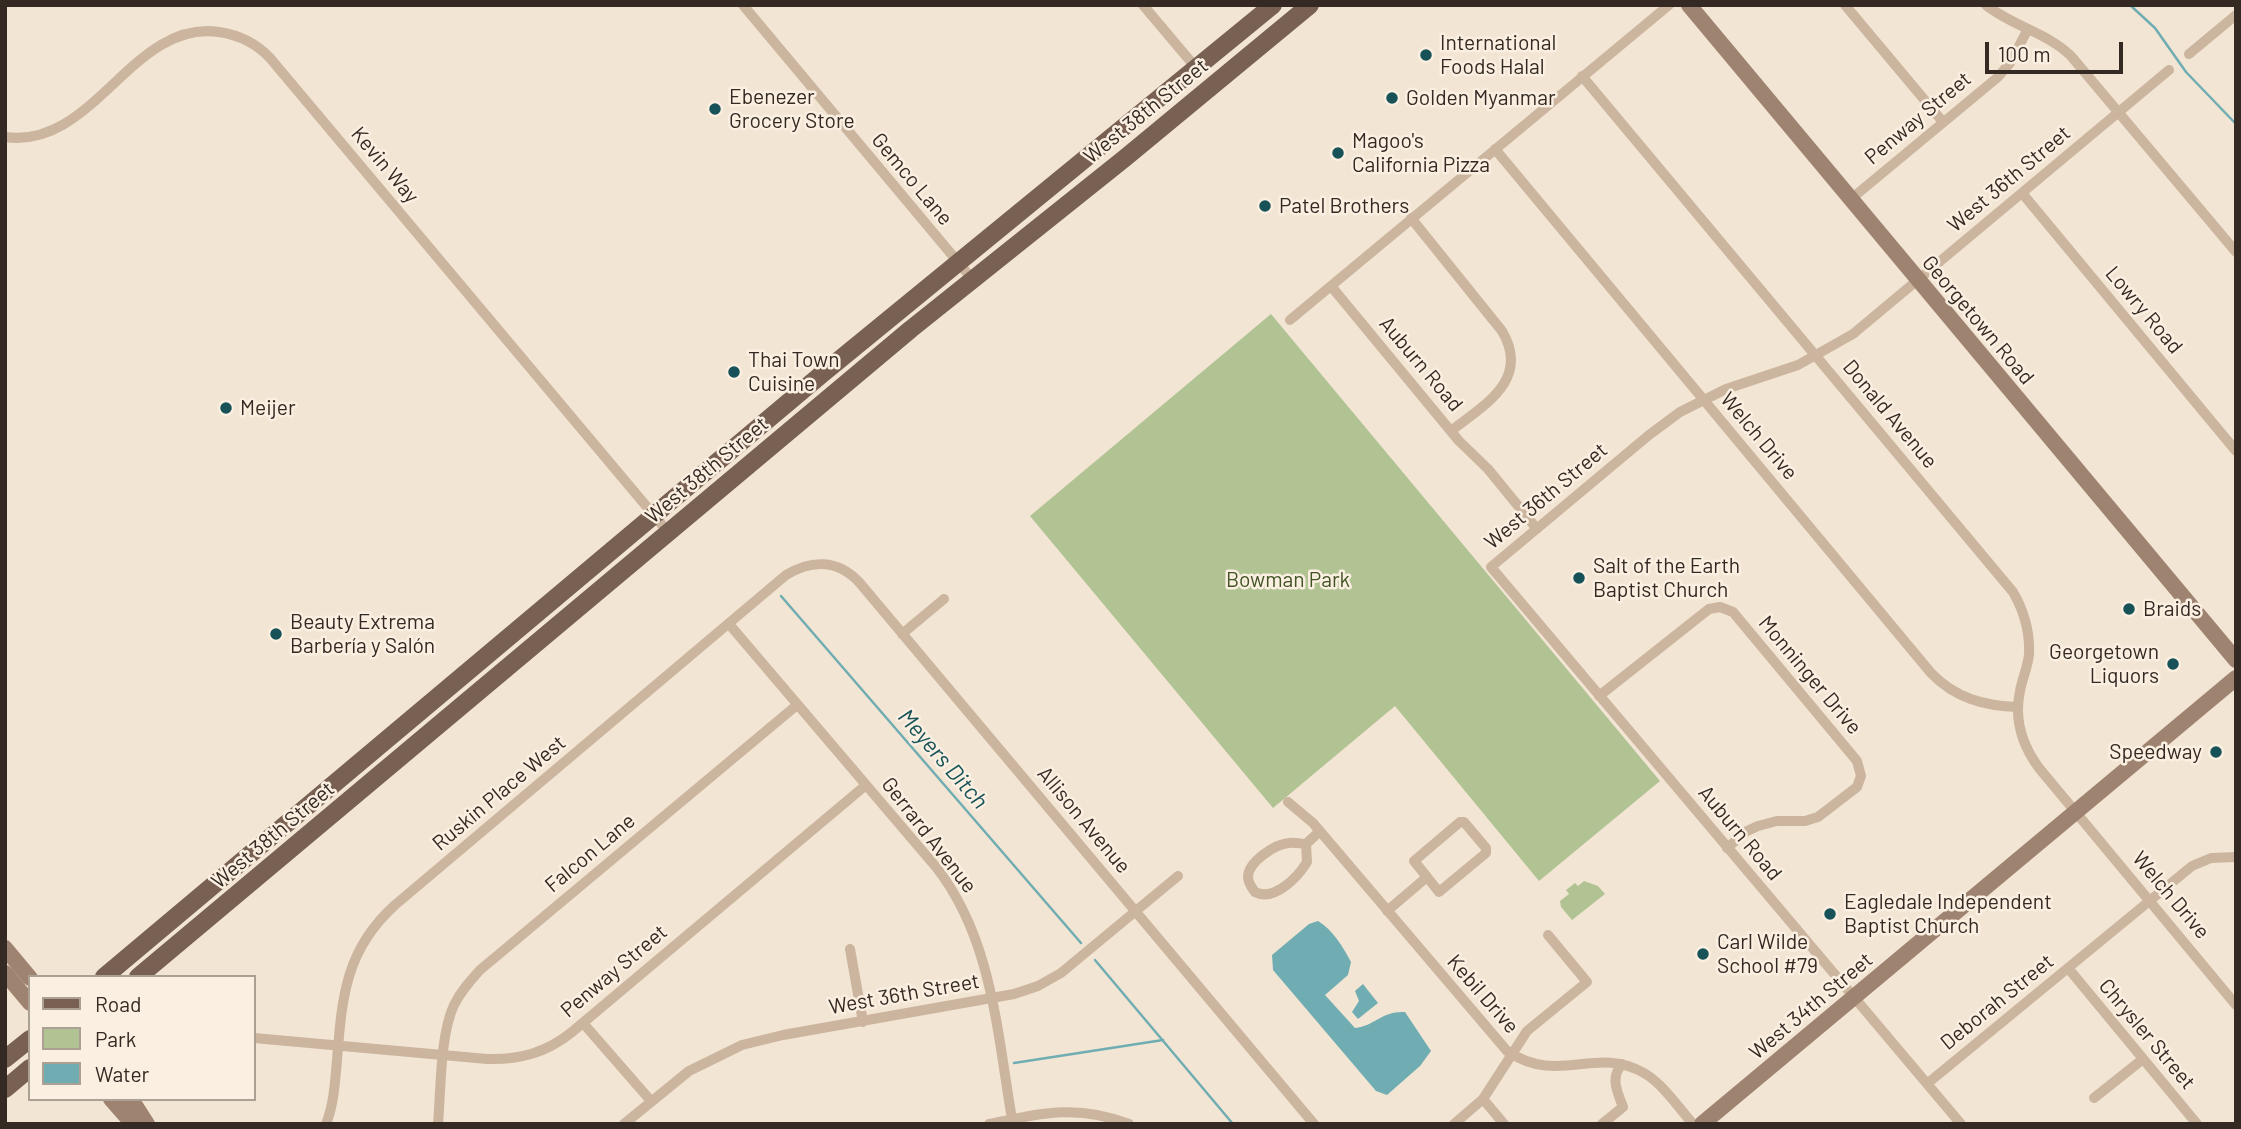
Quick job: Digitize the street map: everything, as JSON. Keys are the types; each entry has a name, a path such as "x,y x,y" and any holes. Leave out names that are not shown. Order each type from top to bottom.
{"main road":[{"name":"West 38th Street","path":"106,975 653,515 1273,5"},
{"name":"West 38th Street","path":"140,975 668,532 1310,5"},
{"name":"Georgetown Road","path":"1689,5 2236,660"},
{"path":"1125,158 1156,120 1199,82 1197,69"},
{"path":"445,719 465,686 463,675"},
{"name":"West 34th Street","path":"1702,1124 2236,678"},
{"path":"326,820 351,783 348,772"},
{"path":"256,878 253,867 277,844 291,820"},
{"path":"5,948 28,976"},
{"path":"5,973 28,1001"},
{"path":"5,1059 28,1040"},
{"path":"5,1088 28,1070"},
{"path":"113,1101 133,1124"},
{"path":"132,1101 147,1124"}],"street":[{"name":"Gemco Lane","path":"743,5 973,280"},
{"path":"1143,5 1197,69"},
{"path":"1290,320 1669,5"},
{"path":"1845,5 1943,122"},
{"path":"1986,5 2009,21 2055,43 2068,53 2236,252"},
{"path":"2189,54 2234,21"},
{"name":"Penway Street","path":"1851,199 2002,73 2028,29"},
{"name":"Kevin Way","path":"5,137 33,137 61,127 156,48 175,37 191,32 213,31 234,35 250,42 271,58 668,532"},
{"name":"West 36th Street","path":"1490,567 1666,421 1703,399 1816,357 1857,331 2169,70"},
{"name":"Donald Avenue","path":"1582,76 2006,581 2018,599 2029,645 2018,707 2022,737 2031,757 2076,811"},
{"name":"Welch Drive","path":"1494,149 1937,679 1958,695 1974,702 2018,707"},
{"name":"Lowry Road","path":"2022,193 2236,451"},
{"path":"1411,218 1502,331 1510,350 1508,376 1500,391 1451,431"},
{"name":"Auburn Road","path":"1331,286 1451,431 1537,528"},
{"name":"Ruskin Place West","path":"326,1124 334,1093 342,1002 349,972 361,945 380,920 788,573 811,564"},
{"name":"Allison Avenue","path":"811,564 833,565 852,576 1314,1124"},
{"name":"Auburn Road","path":"1490,567 1961,1124"},
{"path":"902,634 944,599"},
{"name":"Monninger Drive","path":"1599,696 1709,609 1720,607 1733,612 1857,761 1861,776 1855,789 1818,817 1758,826 1747,831 1727,848"},
{"name":"Gerrard Avenue","path":"729,624 936,867 958,898 980,949 1012,1119"},
{"name":"Falcon Lane","path":"438,1124 447,1029 455,1004 466,986 480,970 797,705"},
{"name":"Penway Street","path":"256,1038 487,1059 522,1057 555,1044 866,785"},
{"name":"Kebil Drive","path":"1288,802 1320,831 1497,1042 1512,1055 1548,1068 1598,1062 1622,1064 1637,1069 1654,1080 1693,1124"},
{"name":"Welch Drive","path":"2076,811 2236,1005"},
{"path":"1460,822 1464,822 1486,848 1486,853 1439,891 1427,877 1414,861 1460,822"},
{"path":"1306,844 1307,862 1288,883 1266,896 1255,892 1248,882 1248,874 1258,860 1279,845 1306,844 1320,831"},
{"name":"Deborah Street","path":"1928,1083 2192,866 2211,858 2231,857"},
{"name":"West 36th Street","path":"624,1124 682,1076 742,1045 783,1035 1018,993 1052,979 1178,876"},
{"path":"1387,911 1427,877"},
{"path":"1454,1124 1483,1099 1527,1031 1587,982 1548,934"},
{"path":"850,949 863,1021"},
{"name":"Chrysler Street","path":"2068,968 2197,1124"},
{"path":"583,1023 651,1101"},
{"path":"2094,1098 2143,1059"},
{"path":"1602,1124 1623,1107 1615,1084 1616,1073 1622,1064"},
{"path":"1483,1099 1504,1124"},
{"path":"989,1124 1057,1111 1103,1115 1129,1124"}],"green space":[{"name":"Bowman Park","path":"1271,314 1660,781 1539,881 1395,706 1273,808 1030,516"},
{"path":"1584,881 1598,886 1605,894 1572,920 1561,907 1560,901 1569,894 1566,890 1575,883 1578,886"}],"water":[{"path":"1318,921 1333,934 1351,962 1348,975 1325,995 1355,1028 1390,1014 1405,1012 1431,1051 1420,1066 1387,1095 1376,1091 1273,970 1272,955 1309,924"},
{"path":"1363,984 1378,1003 1358,1019 1352,1012 1359,1001 1355,991"}],"waterway":[{"path":"2130,5 2155,28 2186,72 2236,124"},
{"name":"Meyers Ditch","path":"781,596 1081,943"},
{"name":"Meyers Ditch","path":"1095,960 1233,1124"},
{"path":"1014,1063 1163,1040"}],"place":[{"name":"International Foods Halal","path":"1426,55"},
{"name":"Golden Myanmar","path":"1392,98"},
{"name":"Ebenezer Grocery Store","path":"715,109"},
{"name":"Magoo's California Pizza","path":"1338,153"},
{"name":"Patel Brothers","path":"1265,206"},
{"name":"Thai Town Cuisine","path":"734,372"},
{"name":"Meijer","path":"226,408"},
{"name":"Salt of the Earth Baptist Church","path":"1579,578"},
{"name":"Braids","path":"2129,609"},
{"name":"Beauty Extrema Barbería y Salón","path":"276,634"},
{"name":"Georgetown Liquors","path":"2173,664"},
{"name":"Speedway","path":"2216,752"},
{"name":"Eagledale Independent Baptist Church","path":"1830,914"},
{"name":"Carl Wilde School #79","path":"1703,954"}]}
